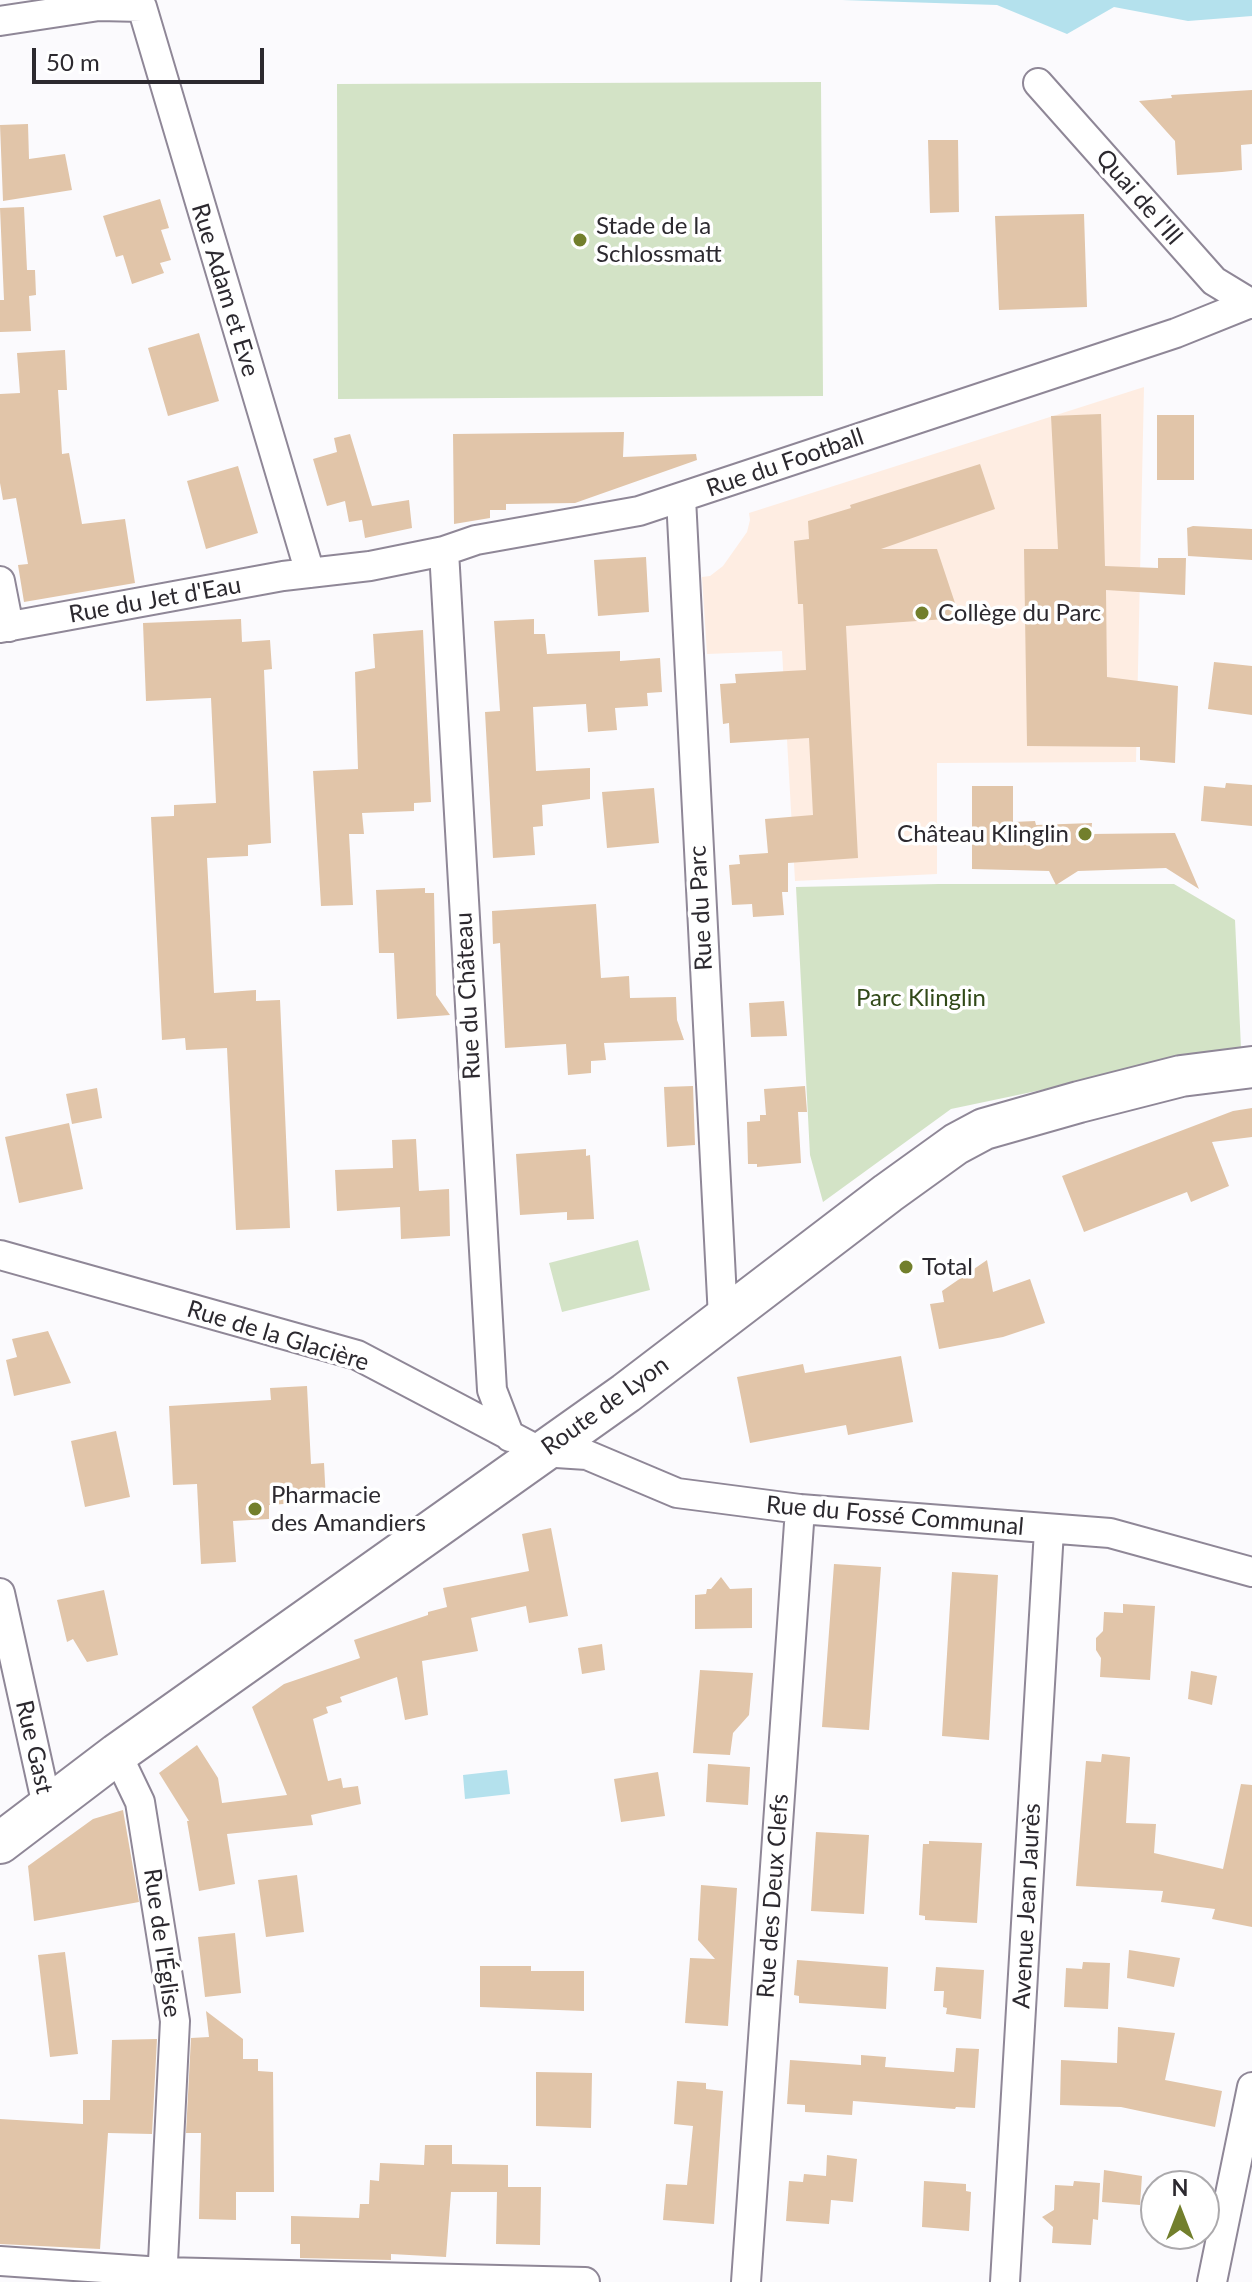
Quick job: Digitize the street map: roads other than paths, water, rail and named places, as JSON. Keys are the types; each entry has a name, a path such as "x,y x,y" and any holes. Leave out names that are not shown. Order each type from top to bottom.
{"main road":[{"name":"Route de Lyon","path":"0,1843 526,1445 626,1393 956,1144 984,1129 1181,1076 1252,1067"}],"street":[{"name":"Rue Adam et Eve","path":"0,21 99,6 142,7 310,573"},
{"name":"Quai de l'Ill","path":"1038,83 1206,272 1229,292 1250,304"},
{"name":"Rue du Football","path":"310,573 370,566 444,551 476,540 611,518 681,498 1176,333 1250,304"},
{"name":"Rue du Parc","path":"681,498 723,1318"},
{"name":"Rue du Château","path":"444,551 482,1258 492,1390 526,1445"},
{"name":"Rue du Jet d'Eau","path":"4,627 310,573"},
{"path":"0,581 4,627"},
{"name":"Rue de la Glacière","path":"0,1255 357,1355 526,1445"},
{"name":"Rue du Fossé Communal","path":"526,1445 587,1455 677,1493 800,1509 1110,1533 1252,1572"},
{"name":"Rue des Deux Clefs","path":"746,2282 800,1509"},
{"name":"Avenue Jean Jaurès","path":"1005,2282 1049,1530"},
{"name":"Rue Gast","path":"0,1593 47,1806"},
{"name":"Rue de l'Église","path":"117,1754 140,1802 175,2021 162,2277"},
{"path":"1212,2282 1252,2087"},
{"path":"0,2261 162,2277 585,2282"}],"water":[{"path":"842,0 1252,0 1252,16 1188,21 1114,7 1067,34 997,5"},
{"path":"507,1770 510,1794 465,1799 463,1775"}],"place":[{"name":"Stade de la Schlossmatt","path":"580,240"},
{"name":"Collège du Parc","path":"922,613"},
{"name":"Château Klinglin","path":"1085,834"},
{"name":"Total","path":"906,1267"},
{"name":"Pharmacie des Amandiers","path":"255,1509"}],"park label":[{"name":"Parc Klinglin","path":"921,998"}]}
